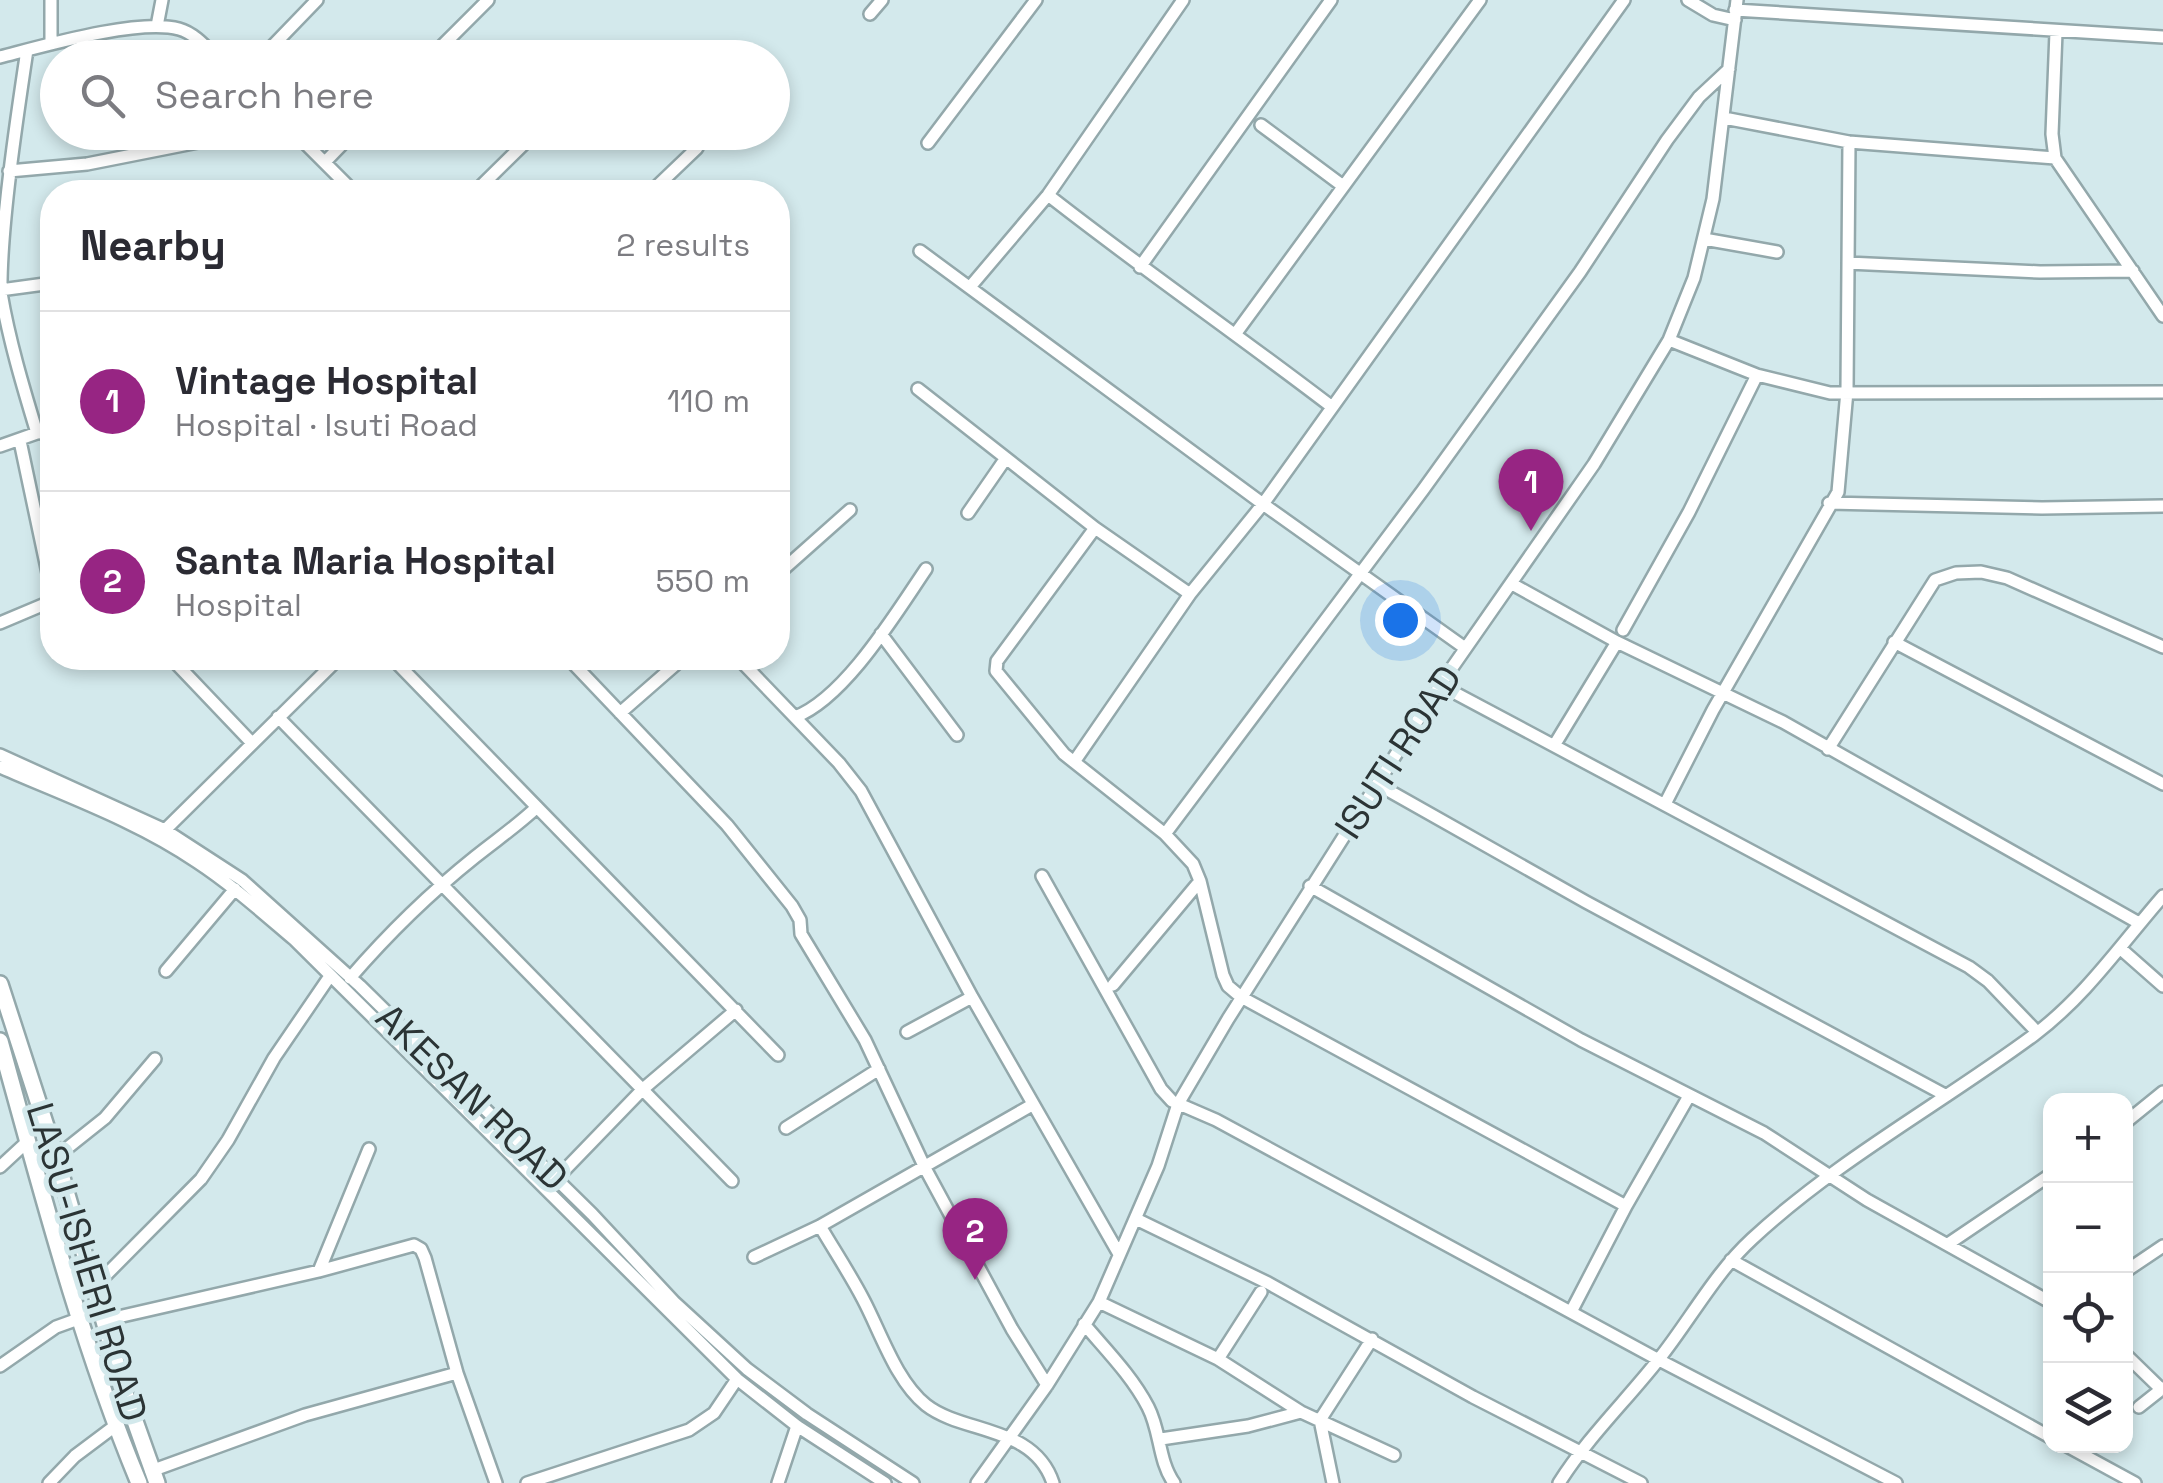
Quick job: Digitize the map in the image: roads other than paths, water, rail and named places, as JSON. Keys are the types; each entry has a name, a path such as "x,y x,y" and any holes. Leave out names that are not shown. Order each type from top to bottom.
{"main road":[{"name":"LASU-ISHERI ROAD","path":"0,984 154,1477"},
{"name":"LASU-ISHERI ROAD","path":"0,1040 81,1318 115,1426 138,1483"}],"street":[{"path":"51,0 51,40"},
{"path":"157,26 162,0"},
{"path":"278,40 317,0"},
{"path":"448,40 488,0"},
{"path":"870,14 882,0"},
{"path":"928,143 1036,0"},
{"path":"970,287 1048,195 1183,0"},
{"path":"1140,267 1331,0"},
{"path":"1236,334 1480,0"},
{"path":"1074,762 1190,594 1262,504 1624,0"},
{"path":"1688,0 1713,15 1735,10 2163,37"},
{"name":"ISUTI ROAD","path":"978,1482 1047,1385 1099,1302 1158,1166 1178,1104 1242,996 1440,685 1594,464 1669,340 1682,314 1704,238 1724,118 1735,10"},
{"path":"64,40 157,26 191,34 198,40"},
{"path":"2056,32 2052,134 2055,158 2163,316"},
{"path":"0,56 40,46"},
{"path":"27,50 2,215 0,290 37,434"},
{"path":"1164,834 1580,272 1667,140 1699,97 1728,69"},
{"path":"1724,118 1849,142 2055,158"},
{"path":"1261,125 1342,186"},
{"path":"1664,804 1838,492 1842,478 1847,390 1849,142"},
{"path":"9,171 87,164 158,150"},
{"path":"314,150 343,180"},
{"path":"326,161 337,150"},
{"path":"488,180 518,150"},
{"path":"663,180 694,150"},
{"path":"1048,195 1332,408"},
{"path":"1704,238 1776,252"},
{"path":"920,250 1262,504 1466,648"},
{"path":"1848,263 2040,272 2133,271"},
{"path":"0,290 40,285"},
{"path":"1669,340 1756,375 1821,392 2163,392"},
{"path":"1555,744 1688,512 1756,375"},
{"path":"918,389 1095,528 1190,594"},
{"path":"0,446 40,434"},
{"path":"20,441 40,535"},
{"path":"968,513 1006,458"},
{"path":"1829,503 2163,506"},
{"path":"790,563 850,510"},
{"path":"1095,528 997,661 996,671 1074,762 1164,834 1193,864 1228,986 1626,1206"},
{"path":"795,717 819,704 874,646 926,569"},
{"path":"1828,749 1935,580 1956,573 1980,572 2008,578 2163,647"},
{"path":"1512,584 1620,636 1722,694 1772,716 2139,923"},
{"path":"0,622 40,606"},
{"path":"881,634 957,735"},
{"path":"1894,642 2163,784"},
{"path":"182,670 251,742"},
{"path":"166,830 327,670"},
{"path":"404,670 778,1056"},
{"path":"579,670 752,853 792,906 800,920 801,934 879,1069 925,1168 1012,1329 1047,1385"},
{"path":"620,713 670,670"},
{"path":"750,670 861,790 1032,1105 1119,1254"},
{"path":"1440,685 1978,972 2037,1032"},
{"path":"278,717 732,1182"},
{"name":"AKESAN ROAD","path":"0,755 166,830 242,880 350,978 556,1179 674,1302 747,1369 807,1414 914,1483"},
{"name":"AKESAN ROAD","path":"0,767 147,832 234,889 295,940 736,1379 797,1426 885,1483"},
{"path":"1377,784 1586,902 1946,1095"},
{"path":"350,978 390,932 537,807"},
{"path":"1042,876 1161,1089 1178,1104 1233,1129 1658,1360 1896,1483"},
{"path":"1113,986 1200,881"},
{"path":"1310,886 1581,1040 1764,1133 2043,1298"},
{"path":"166,971 234,889"},
{"path":"1560,1483 1579,1452 1658,1360 1731,1260 1828,1174 2037,1032 2121,949 2163,896"},
{"path":"2121,949 2163,986"},
{"path":"95,1286 201,1180 274,1058 330,976"},
{"path":"906,1032 972,997"},
{"path":"556,1179 643,1089 736,1010"},
{"path":"56,1157 104,1118 155,1059"},
{"path":"786,1128 879,1069"},
{"path":"2133,1116 2163,1092"},
{"path":"1572,1310 1689,1096"},
{"path":"754,1256 820,1226 1032,1105"},
{"path":"0,1167 28,1142"},
{"path":"320,1271 369,1149"},
{"path":"1948,1244 2043,1180"},
{"path":"1136,1220 1268,1283 1473,1398 1641,1483"},
{"path":"820,1226 913,1394 934,1410 1010,1438 1035,1454 1053,1483"},
{"path":"105,1320 320,1271 414,1245 421,1249 457,1373 496,1483"},
{"path":"2133,1266 2163,1246"},
{"path":"1731,1260 2043,1433"},
{"path":"1218,1360 1261,1292"},
{"path":"1099,1302 1218,1360 1301,1412 1394,1455"},
{"path":"0,1366 56,1327 81,1318"},
{"path":"1084,1324 1136,1388 1161,1439 1161,1455 1174,1483"},
{"path":"1333,1483 1320,1420 1372,1340"},
{"path":"2133,1361 2162,1388 2139,1407"},
{"path":"154,1477 305,1416 457,1373"},
{"path":"527,1483 689,1430 714,1413 736,1379"},
{"path":"1161,1439 1248,1426 1301,1412"},
{"path":"48,1483 75,1456 115,1426"},
{"path":"778,1483 797,1426"},
{"path":"2079,1453 2135,1483"}],"place":[{"name":"Vintage Hospital","path":"1531,531"},
{"name":"Santa Maria Hospital","path":"975,1280"}]}
